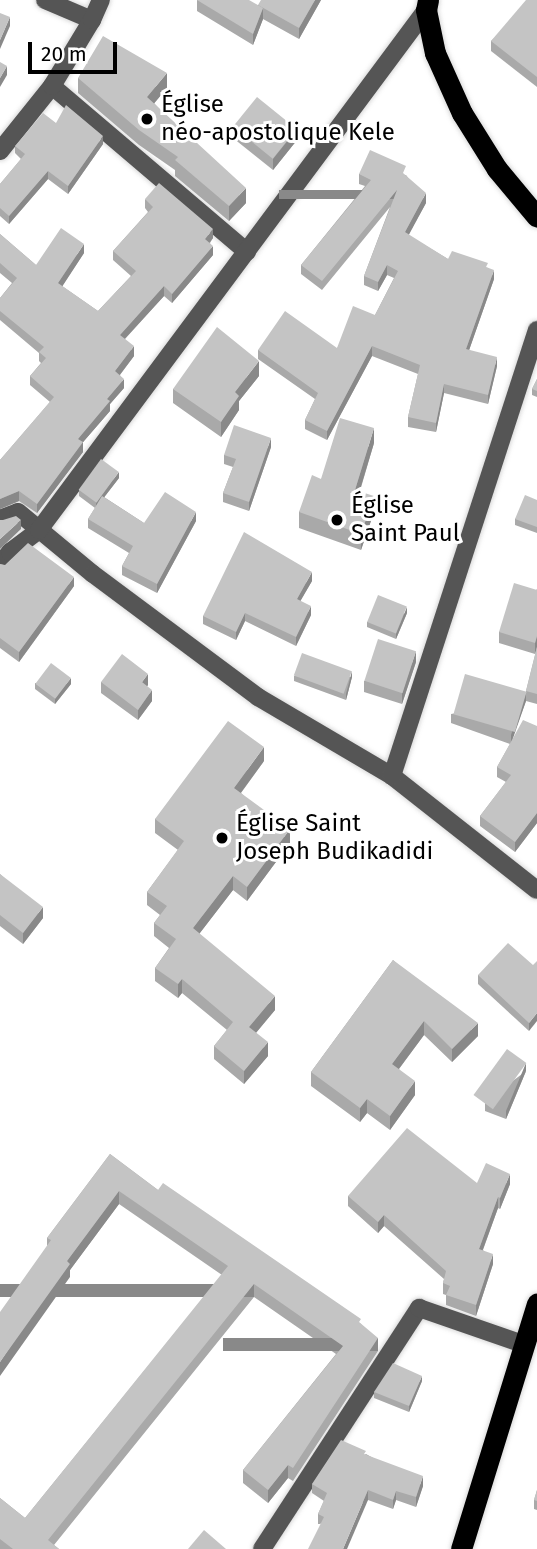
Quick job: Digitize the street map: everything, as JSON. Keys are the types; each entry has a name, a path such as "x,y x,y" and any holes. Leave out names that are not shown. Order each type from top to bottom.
{"highway":[{"path":"427,5 435,53 462,113 497,169 537,217"},
{"path":"461,1549 537,1303"}],"street":[{"path":"45,0 92,20"},
{"path":"0,151 52,86 101,0"},
{"path":"0,564 10,552 39,530 427,5"},
{"path":"52,86 247,252"},
{"path":"392,776 537,330"},
{"path":"0,519 18,512 93,574 258,697 392,776 537,890"},
{"path":"262,1549 419,1308 523,1344"}],"building":[{"path":"197,0 249,0 263,8 253,34"},
{"path":"261,0 315,0 299,28 258,5"},
{"path":"526,0 537,0 537,77 491,41"},
{"path":"0,13 10,17 0,40"},
{"path":"103,36 167,73 147,97 246,188 229,206 175,160 178,157 139,130 78,78"},
{"path":"0,62 7,66 0,78"},
{"path":"257,97 297,129 273,159 233,127"},
{"path":"66,105 103,136 68,186 48,171 9,216 0,208 0,184 25,154 15,146 43,113 56,123"},
{"path":"370,150 406,166 403,173 426,193 405,232 448,259 452,251 488,263 486,267 494,270 466,349 497,357 488,395 444,384 436,423 408,417 420,365 372,346 327,431 305,420 318,393 258,350 285,311 337,348 353,306 375,315 398,271 387,265 378,282 364,276 397,190 322,281 301,265 371,180 359,174"},
{"path":"159,183 213,229 205,239 213,246 172,294 164,286 120,335 134,346 115,371 124,379 107,399 110,401 78,439 83,442 37,504 19,491 0,499 0,460 54,397 30,376 46,358 39,352 44,347 0,311 0,298 17,278 0,263 0,234 36,265 61,228 84,244 58,283 98,311 136,271 113,251 153,207 145,199"},
{"path":"217,327 259,361 235,392 239,396 221,422 173,389"},
{"path":"340,418 374,428 355,490 374,496 361,534 299,512 312,475 321,479"},
{"path":"234,425 271,438 249,502 223,493 236,459 224,455"},
{"path":"101,459 119,472 96,503 79,490"},
{"path":"165,492 196,512 157,584 122,566 133,546 88,519 102,496 144,523"},
{"path":"525,495 537,500 537,527 515,519"},
{"path":"16,516 21,520 0,539 0,520"},
{"path":"244,532 312,572 297,599 311,606 296,637 245,613 236,632 203,616"},
{"path":"28,543 74,577 19,652 0,638 0,564 5,565"},
{"path":"514,583 537,590 535,643 499,632"},
{"path":"378,595 407,607 396,634 367,622"},
{"path":"378,639 416,651 402,693 364,681"},
{"path":"537,647 537,694 526,691"},
{"path":"302,653 352,671 344,694 294,676"},
{"path":"122,654 148,674 142,682 152,690 138,710 101,682"},
{"path":"51,663 71,678 55,699 35,684"},
{"path":"465,674 527,692 515,732 453,714"},
{"path":"523,720 537,726 537,813 515,842 480,816 511,775 497,767"},
{"path":"228,721 264,747 234,788 290,829 247,887 233,876 193,928 275,996 249,1027 268,1042 244,1071 214,1046 233,1022 182,979 178,984 155,968 176,939 154,923 167,906 147,892 184,841 155,819"},
{"path":"0,874 43,907 23,933 0,915"},
{"path":"508,943 533,965 537,961 537,1013 529,1023 478,975"},
{"path":"393,960 478,1023 452,1049 424,1021 392,1064 415,1081 390,1116 367,1099 360,1108 311,1072"},
{"path":"507,1049 526,1063 493,1109 473,1095"},
{"path":"407,1128 477,1183 486,1163 510,1174 500,1198 498,1197 479,1249 493,1254 476,1305 446,1295 450,1286 443,1283 446,1271 384,1215 378,1222 348,1196"},
{"path":"110,1154 158,1190 163,1183 361,1319 359,1322 378,1338 293,1468 288,1465 268,1490 243,1470 343,1346 254,1284 48,1540 59,1549 13,1549 0,1539 0,1498 25,1518 228,1266 119,1191 67,1261 70,1264 0,1362 0,1312 51,1240 47,1238"},
{"path":"393,1363 422,1376 409,1406 374,1392"},
{"path":"341,1440 366,1451 364,1454 423,1476 416,1497 396,1491 393,1500 368,1490 343,1549 308,1549 324,1517 318,1514 327,1493 312,1484"},
{"path":"204,1530 226,1549 188,1549"}],"place":[{"name":"Église néo-apostolique Kele","path":"147,119"},
{"name":"Église Saint Paul","path":"337,520"},
{"name":"Église Saint Joseph Budikadidi","path":"222,838"}]}
